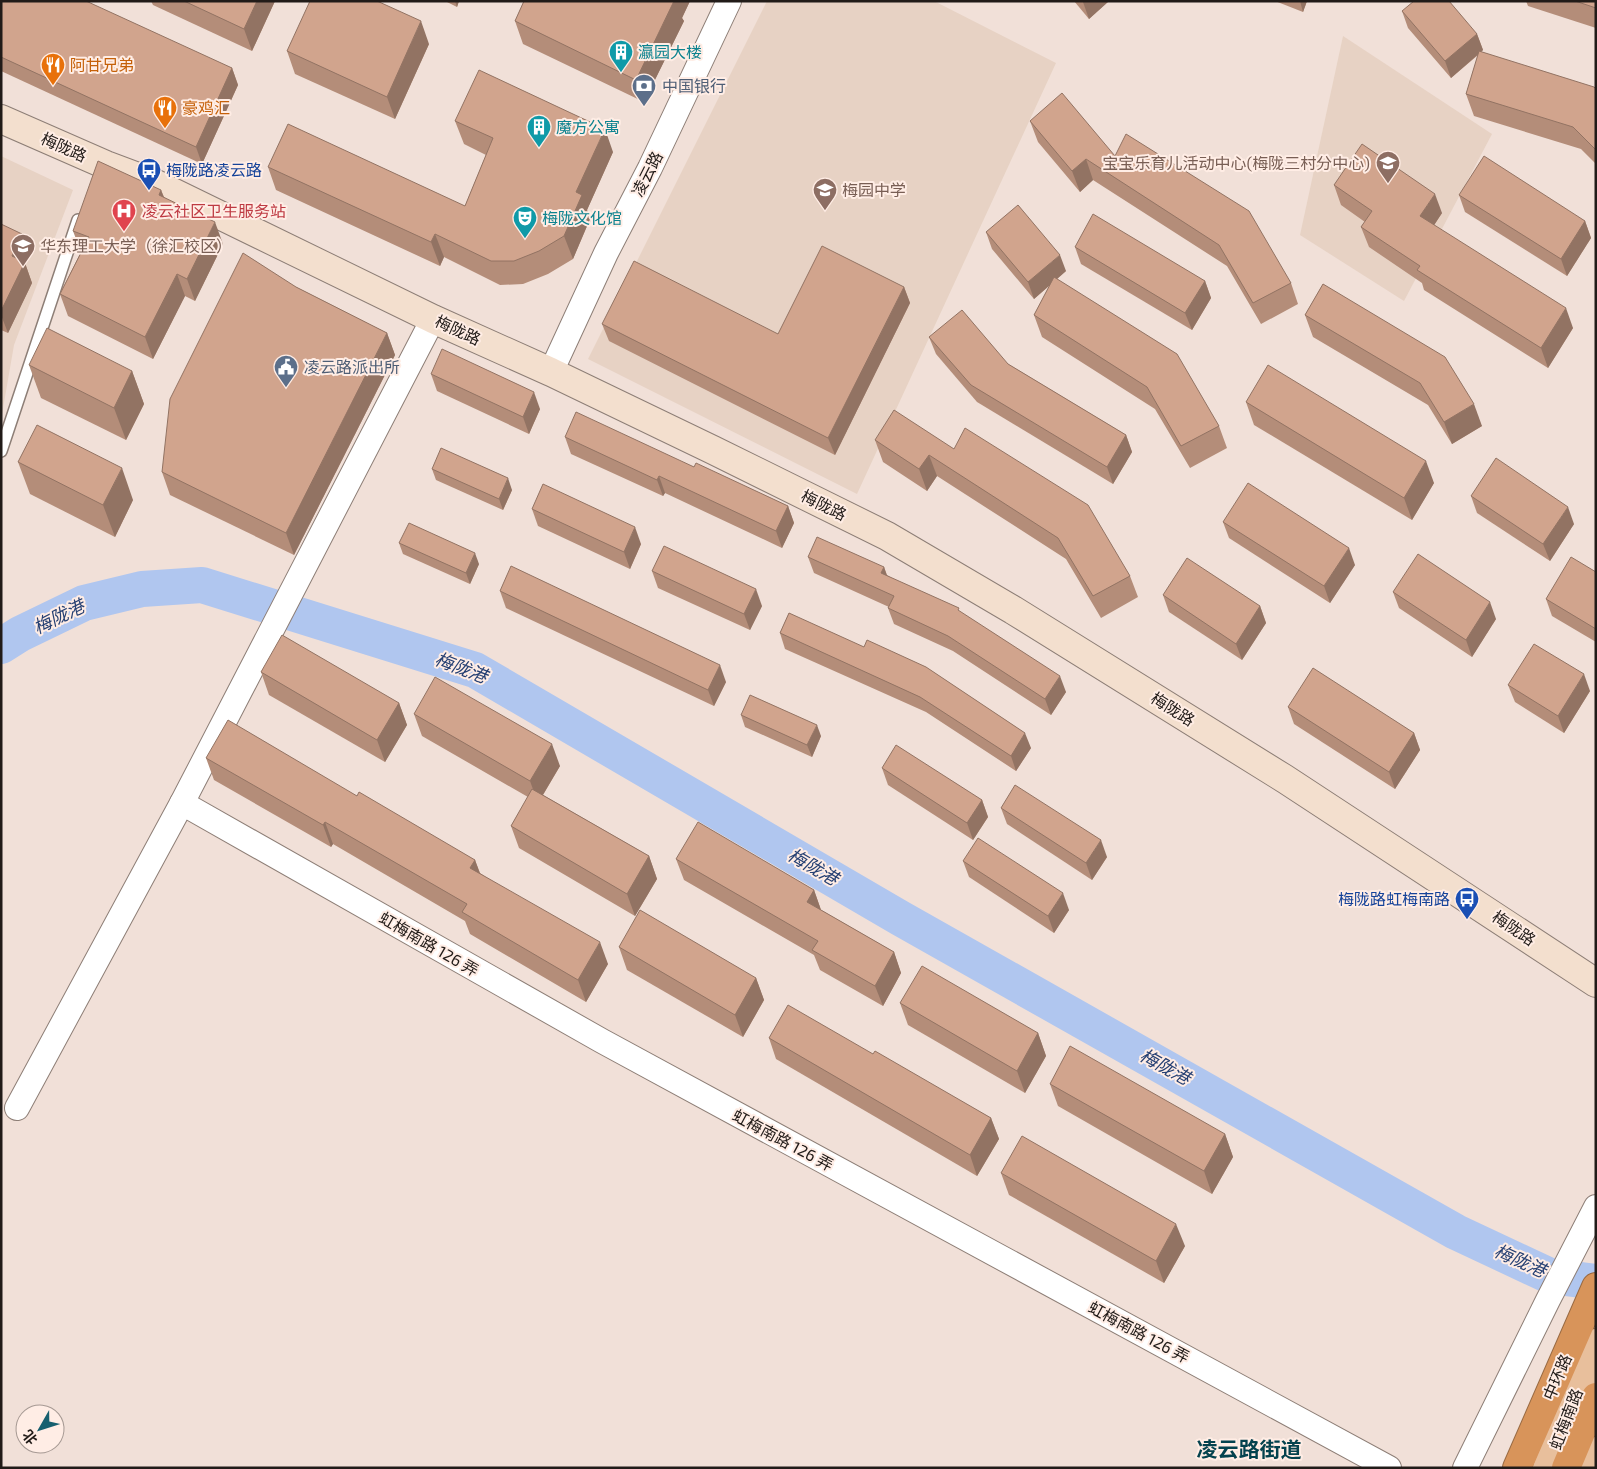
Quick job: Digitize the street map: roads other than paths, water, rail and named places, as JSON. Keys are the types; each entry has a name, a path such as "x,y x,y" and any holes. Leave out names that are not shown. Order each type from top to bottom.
{"highway":[{"name":"中环路","path":"1517,1468 1596,1287"},
{"path":"1566,1468 1596,1397"}],"main road":[{"name":"虹梅南路","path":"1548,1468 1596,1343"},
{"path":"1589,1468 1596,1451"}],"street":[{"name":"凌云路","path":"551,372 606,253 650,168 729,1"},
{"name":"梅陇路","path":"1,119 96,166 154,184 433,319 551,372 722,454 904,546 1013,610 1285,779 1596,983"},
{"path":"17,1108 182,802 433,319"},
{"name":"虹梅南路 126 弄","path":"182,802 602,1041 1389,1468"},
{"path":"1465,1468 1596,1207"}],"lane":[{"path":"1,451 82,208"}],"waterway":[{"name":"梅陇港","path":"1,646 20,634 84,603 142,589 202,585 475,670 900,918 1456,1232 1550,1276 1596,1282"}],"place":[{"name":"瀛园大楼","path":"621,73"},
{"name":"阿甘兄弟","path":"53,86"},
{"name":"中国银行","path":"644,107"},
{"name":"豪鸡汇","path":"165,129"},
{"name":"魔方公寓","path":"539,148"},
{"name":"宝宝乐育儿活动中心(梅陇三村分中心)","path":"1388,184"},
{"name":"梅陇路凌云路","path":"149,191"},
{"name":"梅园中学","path":"825,211"},
{"name":"凌云社区卫生服务站","path":"124,232"},
{"name":"梅陇文化馆","path":"525,239"},
{"name":"华东理工大学（徐汇校区）","path":"23,267"},
{"name":"凌云路派出所","path":"286,388"},
{"name":"梅陇路虹梅南路","path":"1467,920"}],"district":[{"name":"凌云路街道","path":"1249,1450"}]}
